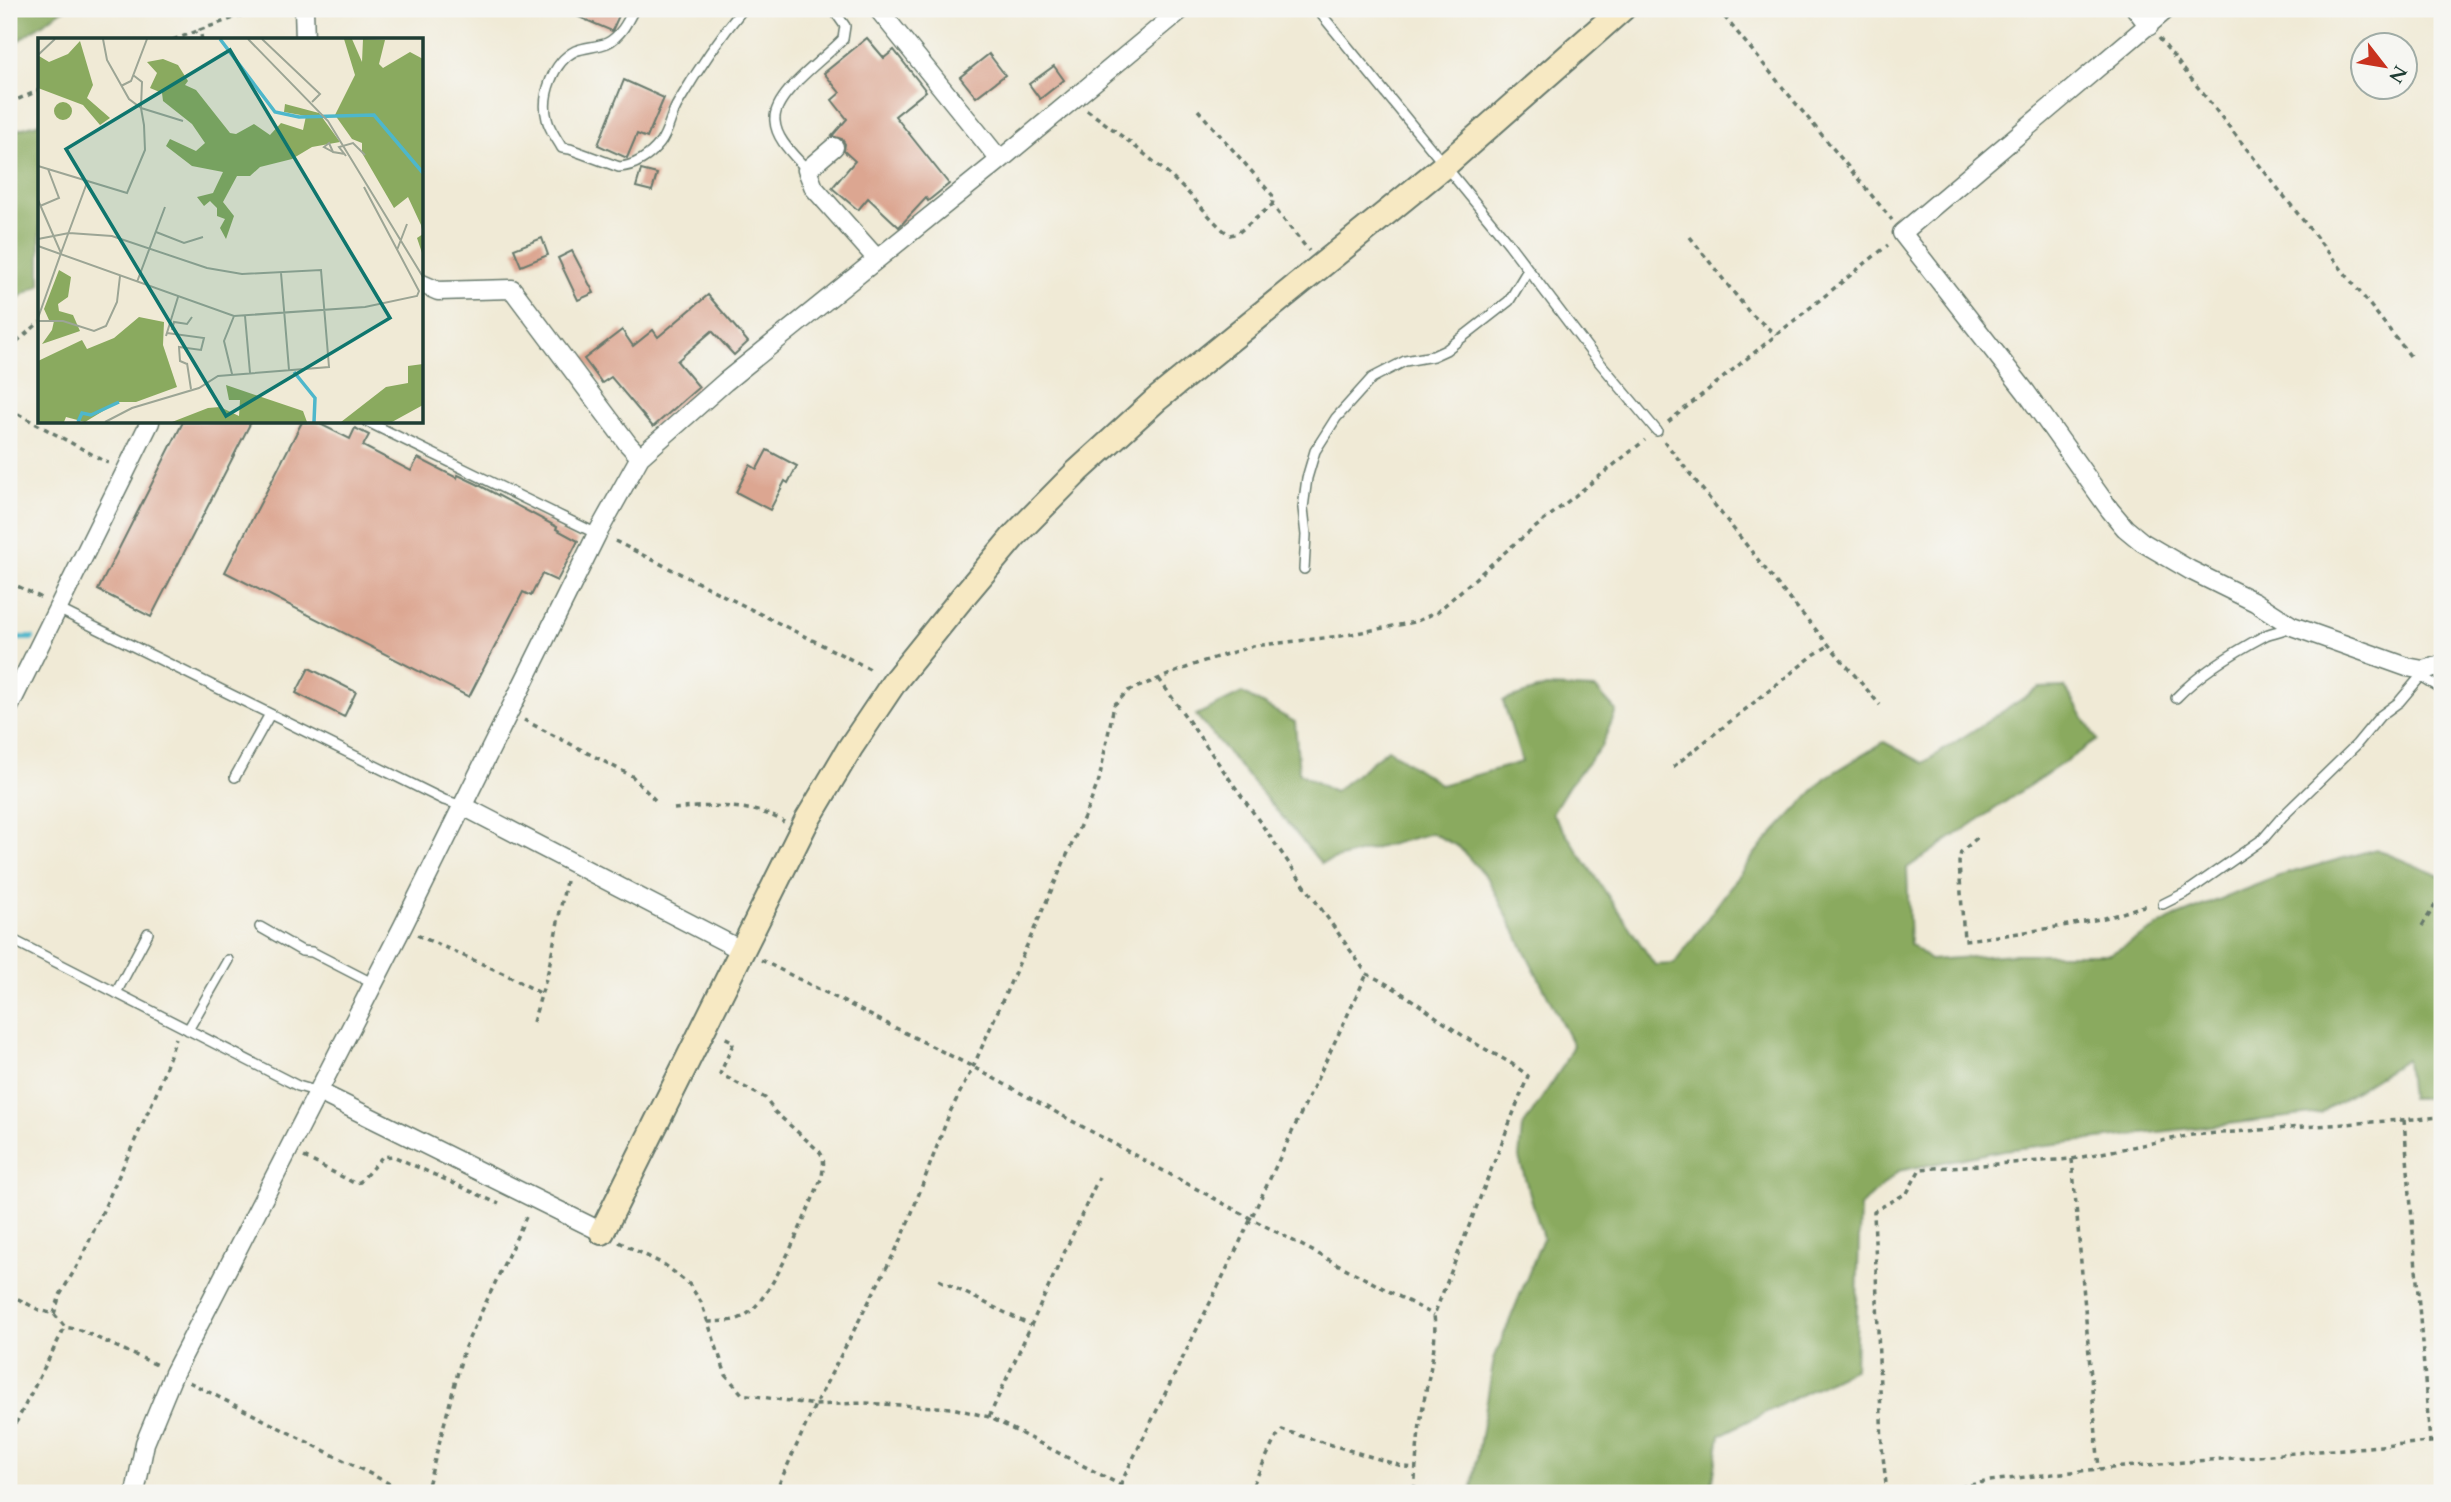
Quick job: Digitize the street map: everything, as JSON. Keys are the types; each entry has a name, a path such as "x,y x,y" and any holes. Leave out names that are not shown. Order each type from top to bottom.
{"street":[{"path":"304,9 305,38"},
{"path":"878,9 1000,160"},
{"path":"135,1493 145,1444 174,1373 374,984 597,534 640,457 687,413 1182,9"},
{"path":"319,1091 602,1232 801,832 850,748 895,681 1014,536 1078,471 1157,399 1444,166 1622,9"},
{"path":"2136,9 2149,26"},
{"path":"2167,9 1902,233 2026,392 2125,528 2142,542 2190,570 2255,602 2292,626 2422,673 2442,665"},
{"path":"834,147 807,170 814,188 877,259"},
{"path":"424,285 438,292 512,289 640,457"},
{"path":"9,707 149,424"},
{"path":"463,806 741,950"}],"lane":[{"path":"634,9 622,30 609,43 575,52 563,61 551,79 546,99 547,119 562,148 619,167 626,167 647,157 659,144 669,128 676,107 743,9"},
{"path":"807,170 782,140 774,120 787,92 843,39 845,26 832,9"},
{"path":"1317,9 1590,351 1657,430"},
{"path":"1304,569 1306,535 1303,508 1307,478 1315,452 1336,418 1372,378 1405,361 1446,351 1509,301 1528,270"},
{"path":"372,424 597,534"},
{"path":"58,609 444,800 463,806"},
{"path":"2176,698 2190,683 2234,654 2274,632 2292,626"},
{"path":"2163,904 2187,892 2263,839 2282,817 2356,746 2380,716 2399,702 2422,673 2442,689"},
{"path":"235,777 271,714"},
{"path":"260,927 302,951 312,952 374,984"},
{"path":"116,993 148,933"},
{"path":"9,938 298,1086 319,1091"},
{"path":"186,1029 228,960"}],"path":[{"path":"178,38 259,9"},
{"path":"775,1493 815,1405 903,1236 950,1112 973,1067 1091,801 1099,780 1114,705 1128,691 1201,662 1253,646 1341,636 1415,622 1437,612 1522,538 1902,233 1718,9"},
{"path":"2149,26 2411,357"},
{"path":"200,30 202,38"},
{"path":"9,103 38,91"},
{"path":"1074,98 1166,172 1224,231 1230,235 1238,233 1272,205 1274,197 1198,110"},
{"path":"1272,205 1321,266"},
{"path":"1690,237 1749,312 1776,335"},
{"path":"9,348 38,324"},
{"path":"9,409 125,472"},
{"path":"1657,430 1678,461 1880,705"},
{"path":"597,534 895,681"},
{"path":"9,582 52,603 58,609"},
{"path":"1673,768 1815,654 1829,646"},
{"path":"1159,679 1367,974 1403,994 1466,1038 1516,1065 1528,1076 1434,1315 1434,1348 1418,1435 1414,1493"},
{"path":"509,713 539,726 632,776 655,800"},
{"path":"674,809 698,806 761,810 801,832"},
{"path":"1977,838 1961,852 1959,862 1964,940 2112,916 2137,907 2163,904"},
{"path":"533,1022 548,972 562,892 573,863"},
{"path":"2422,926 2442,894"},
{"path":"403,926 542,994"},
{"path":"741,950 973,1067 1250,1219 1434,1315"},
{"path":"1120,1485 1367,974"},
{"path":"703,1026 732,1041 720,1074 765,1098 775,1112 824,1157 822,1177 769,1289 753,1310 741,1318 708,1322"},
{"path":"54,1314 60,1295 80,1261 157,1092 175,1039 186,1029"},
{"path":"1887,1493 1882,1447 1874,1211 1907,1193 1920,1169 2072,1159 2192,1135 2442,1117"},
{"path":"2403,1119 2430,1442"},
{"path":"290,1149 354,1183 360,1182 382,1157 393,1156 504,1206"},
{"path":"2072,1159 2099,1469"},
{"path":"989,1417 1099,1177"},
{"path":"515,1212 533,1219"},
{"path":"426,1493 464,1349 526,1217"},
{"path":"602,1232 665,1265 683,1278 701,1302 726,1375 742,1394 815,1405 952,1408 989,1417 1136,1493"},
{"path":"939,1280 1030,1325"},
{"path":"9,1294 39,1310 54,1314 65,1326 80,1330 174,1373 220,1399 408,1493"},
{"path":"9,1431 65,1326"},
{"path":"1249,1493 1282,1430 1415,1468"},
{"path":"1931,1493 1989,1482 2099,1469 2442,1441"}],"green space":[{"path":"9,9 64,9 9,47"},
{"path":"38,124 38,286 9,307 9,132"},
{"path":"1546,687 1596,689 1616,711 1601,747 1570,784 1552,813 1655,965 1674,964 1757,851 1825,778 1884,742 1923,763 2039,688 2065,687 2097,740 1907,868 1910,944 1930,960 2015,954 2110,954 2173,918 2279,876 2376,849 2442,875 2442,1098 2410,1098 2406,1059 2321,1113 2004,1150 1898,1171 1860,1207 1855,1368 1720,1435 1711,1493 1471,1493 1494,1359 1543,1238 1519,1158 1522,1128 1563,1066 1573,1045 1488,879 1459,847 1432,833 1321,863 1196,715 1242,693 1295,722 1299,773 1334,792 1388,749 1441,785 1522,762 1503,701"}],"building":[{"path":"560,9 622,9 612,31"},
{"path":"867,38 884,58 894,50 926,91 895,116 949,184 928,201 926,198 899,227 868,198 858,210 832,188 855,161 844,151 845,144 842,139 832,136 847,119 832,100 840,93 824,73"},
{"path":"989,54 1005,75 976,97 960,77"},
{"path":"1054,66 1064,80 1040,99 1029,84"},
{"path":"624,80 664,98 647,138 637,134 627,158 598,145"},
{"path":"641,170 657,174 652,191 636,187"},
{"path":"542,238 548,255 521,266 514,249"},
{"path":"572,251 594,293 578,300 558,258"},
{"path":"708,295 748,342 734,355 712,331 677,361 699,387 653,427 611,377 602,383 584,359 622,330 633,346 653,330 658,337"},
{"path":"182,424 250,424 151,617 98,590"},
{"path":"301,424 320,424 350,439 355,428 369,435 363,446 411,471 418,458 457,478 458,475 477,484 578,541 557,581 542,574 531,596 523,592 469,697 225,572"},
{"path":"767,450 797,466 788,483 785,481 770,510 736,492 750,465 757,469"},
{"path":"309,668 356,692 344,717 296,693"}],"waterway":[{"path":"9,638 32,638"}]}
